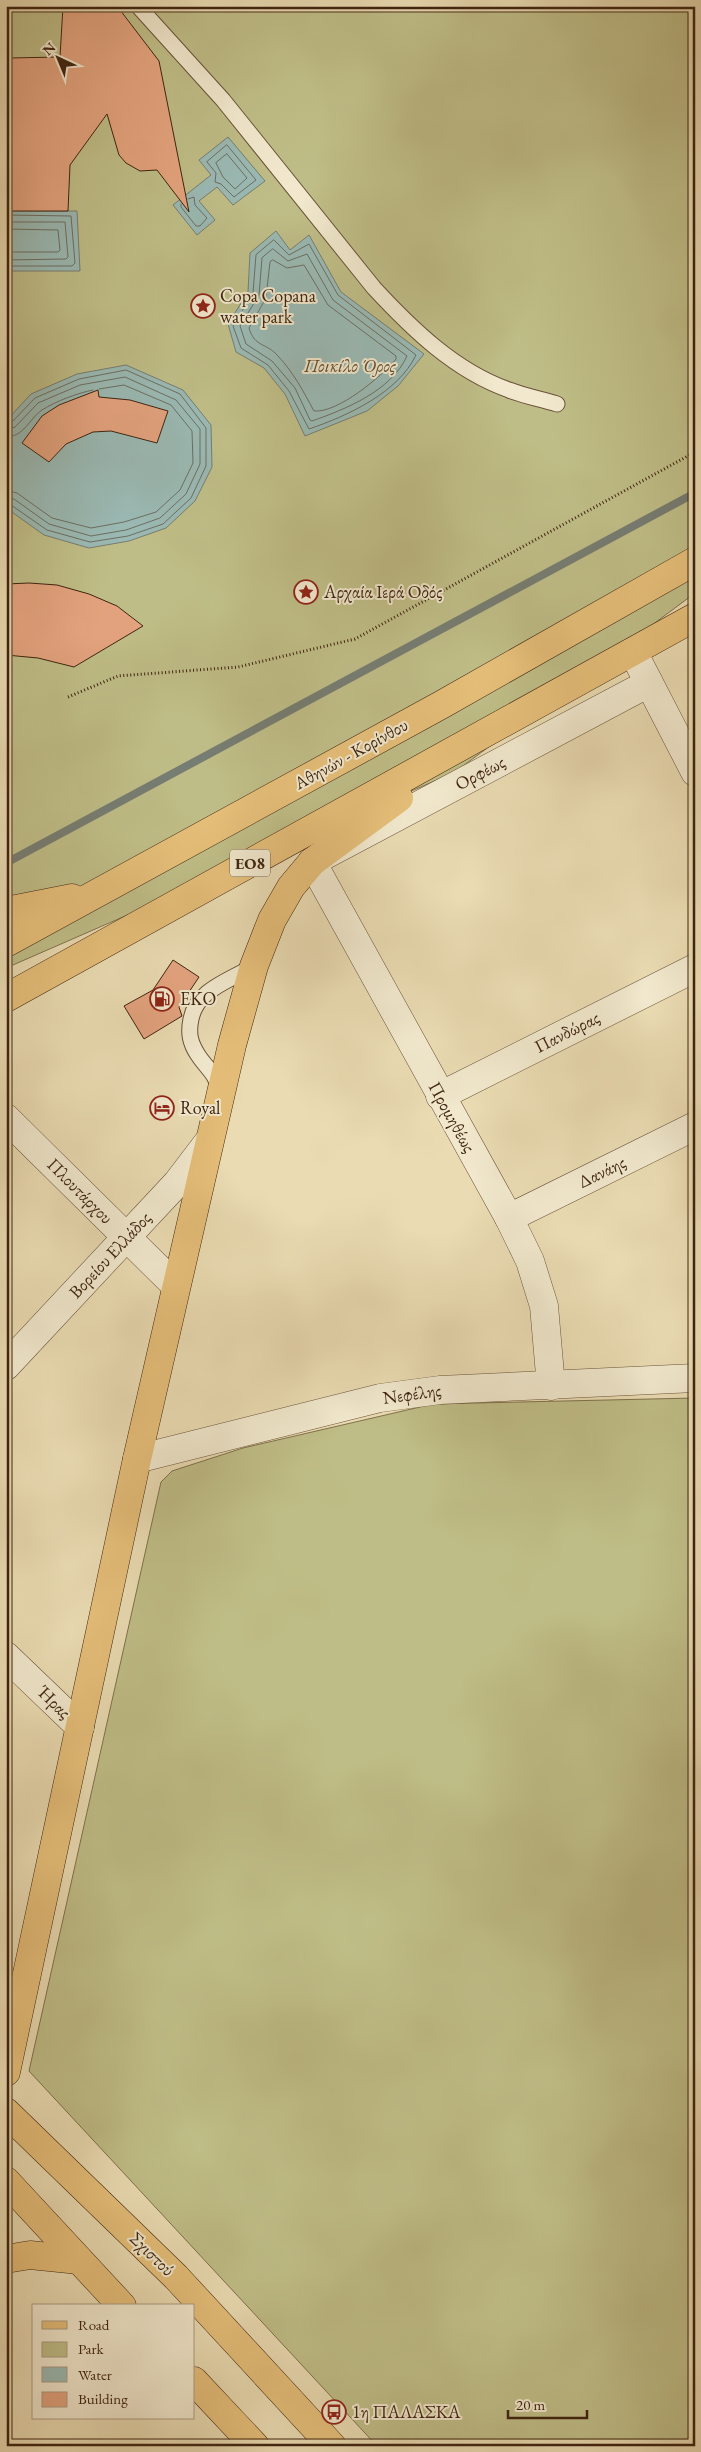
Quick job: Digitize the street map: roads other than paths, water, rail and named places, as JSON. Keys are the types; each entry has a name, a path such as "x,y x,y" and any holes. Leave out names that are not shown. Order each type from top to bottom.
{"main road":[{"name":"Αθηνών - Κορίνθου","path":"6,943 441,705 695,561"},
{"name":"ΕΟ8","path":"6,998 695,618"},
{"path":"6,2072 16,1991 80,1727 137,1459 209,1141 254,966 272,920 291,888 312,862 495,729"},
{"path":"6,911 96,893"},
{"name":"Σχιστού","path":"6,2112 176,2277 332,2446"},
{"path":"6,2181 120,2304"},
{"path":"6,2259 30,2255 78,2260"},
{"path":"195,2382 255,2446"}],"street":[{"path":"633,652 695,772"},
{"name":"Ορφέως","path":"312,862 649,683"},
{"name":"Προμηθέως","path":"312,862 509,1218 530,1261 544,1306 551,1386"},
{"name":"Πανδώρας","path":"440,1096 695,968"},
{"name":"Πλουτάρχου","path":"6,1118 176,1286"},
{"name":"Δανάης","path":"509,1218 695,1126"},
{"name":"Βορείου Ελλάδος","path":"6,1366 177,1183 209,1141"},
{"name":"Νεφέλης","path":"137,1459 380,1398 440,1390 695,1378"},
{"name":"Ήρας","path":"6,1656 80,1727"}],"lane":[{"path":"138,6 222,100 374,288 400,316 430,343 466,369 508,390 557,404"},
{"path":"220,1100 217,1080 191,1044 189,1027 193,1010 201,997 215,986 254,966"}],"water":[{"path":"228,137 265,181 233,205 217,187 199,201 215,220 197,235 173,205 211,175 199,160"},
{"path":"6,211 77,211 80,271 6,271"},
{"path":"276,231 290,250 309,235 341,292 424,354 398,386 367,411 305,436 285,394 264,368 236,352 228,324 248,292 250,253"},
{"path":"126,365 183,390 211,425 212,467 195,501 166,528 129,541 89,548 44,535 9,510 6,503 6,421 31,394 77,374"}],"waterway":[{"path":"6,863 695,493"}],"place":[{"name":"Copa Copana water park","path":"203,306"},
{"name":"Αρχαία Ιερά Οδός","path":"306,592"},
{"name":"EKO","path":"162,999"},
{"name":"Royal","path":"162,1108"},
{"name":"1η ΠΑΛΑΣΚΑ","path":"334,2412"}],"park label":[{"name":"Ποικίλο Όρος","path":"350,366"}]}
